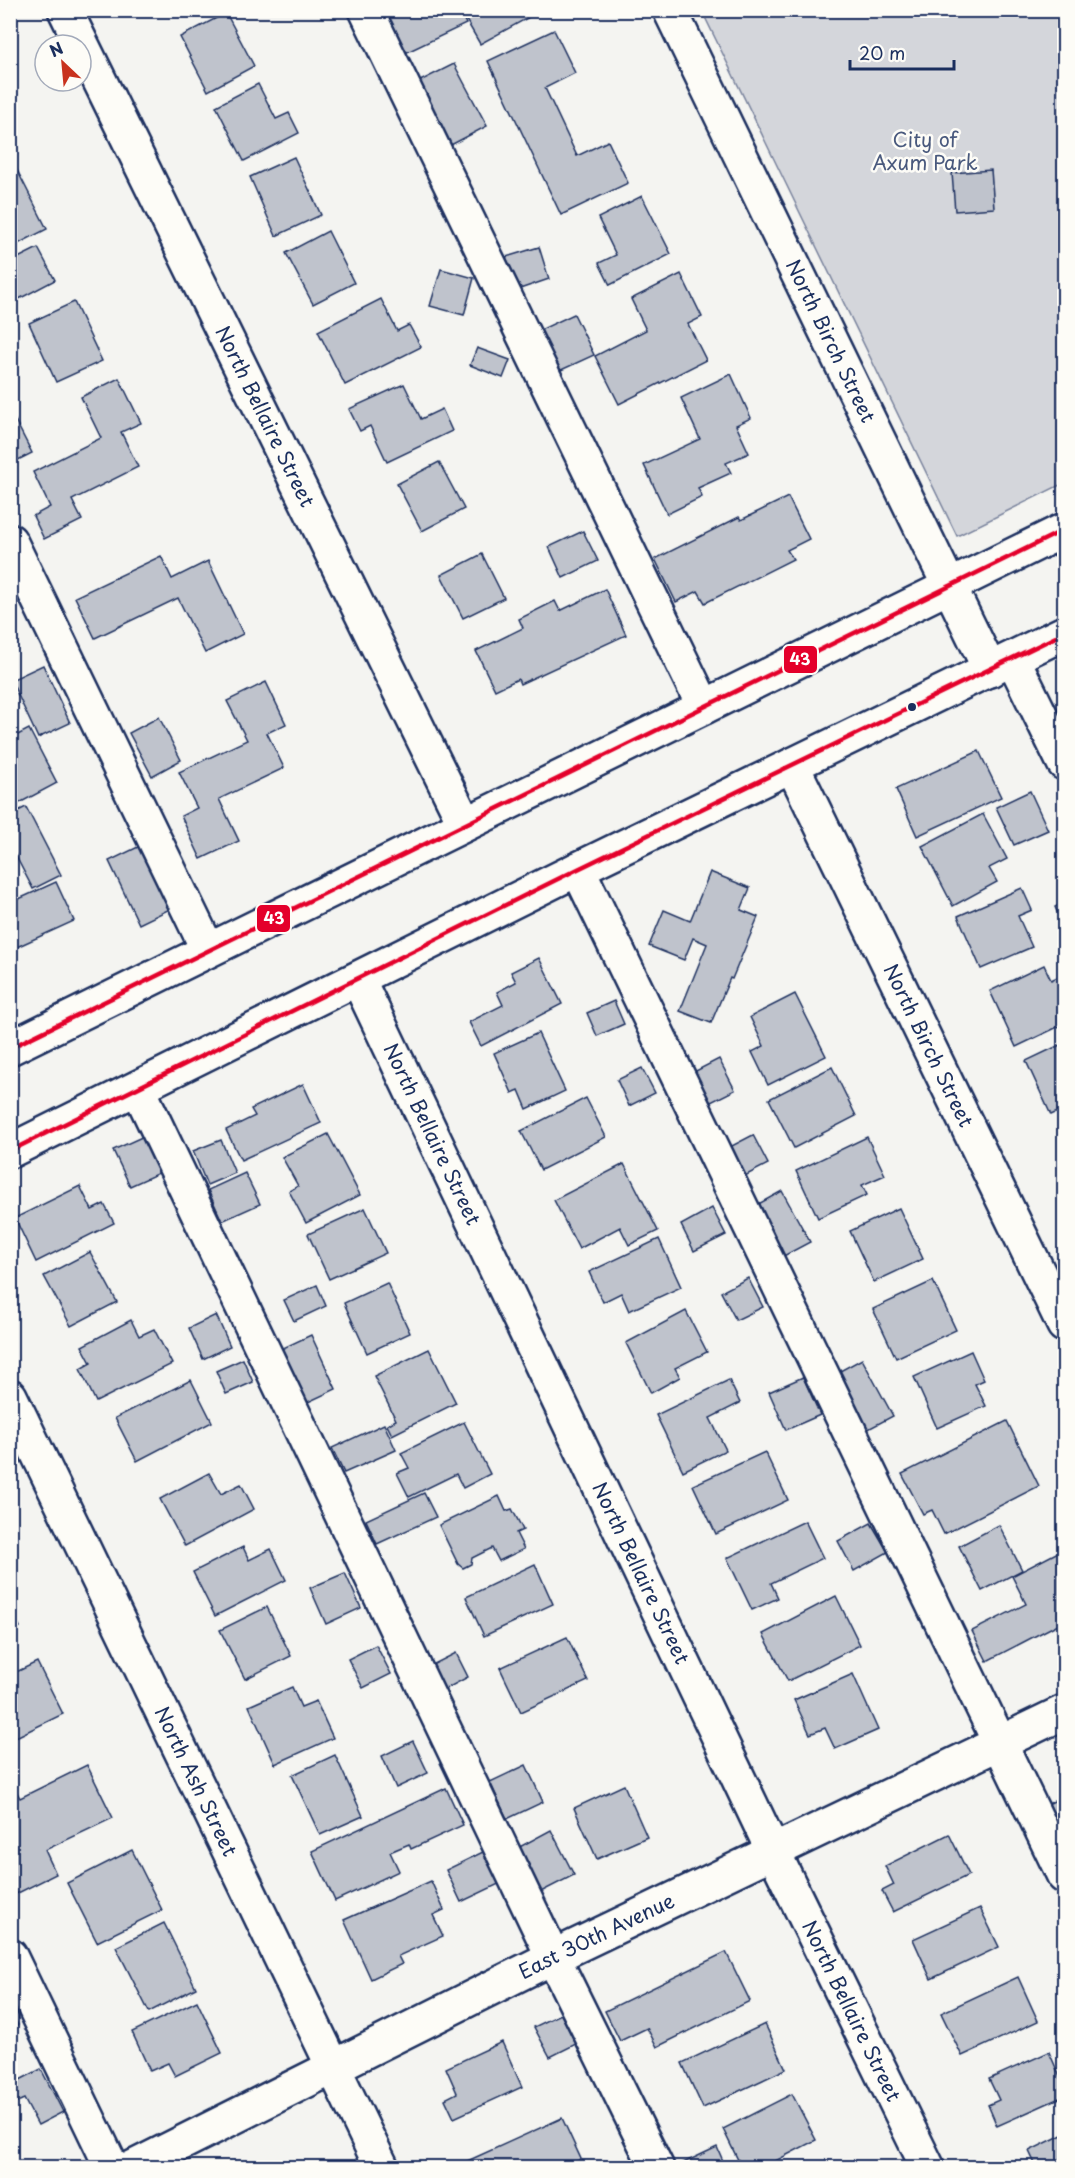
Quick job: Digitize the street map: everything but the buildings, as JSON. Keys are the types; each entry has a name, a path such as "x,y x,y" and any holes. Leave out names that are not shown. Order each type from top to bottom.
{"street":[{"name":"North Bellaire Street","path":"65,10 465,824"},
{"path":"366,10 704,707"},
{"name":"North Birch Street","path":"670,10 950,587 1065,764"},
{"path":"10,1048 1065,530"},
{"path":"10,542 208,950"},
{"path":"10,1151 578,869 1065,633"},
{"name":"North Birch Street","path":"792,765 1065,1324"},
{"path":"578,869 1065,1876"},
{"name":"North Bellaire Street","path":"358,979 773,1851 928,2168"},
{"path":"138,1088 553,1956 657,2168"},
{"name":"North Ash Street","path":"10,1395 382,2168"},
{"name":"East 30th Avenue","path":"132,2168 553,1956 1065,1712"},
{"path":"10,1956 112,2168"}],"green space":[{"name":"City of Axum Park","path":"702,11 1064,11 1064,483 957,536"}],"transit line":[{"name":"43","path":"10,1048 1064,530"},
{"name":"43","path":"10,1151 578,869 1064,633"}]}
